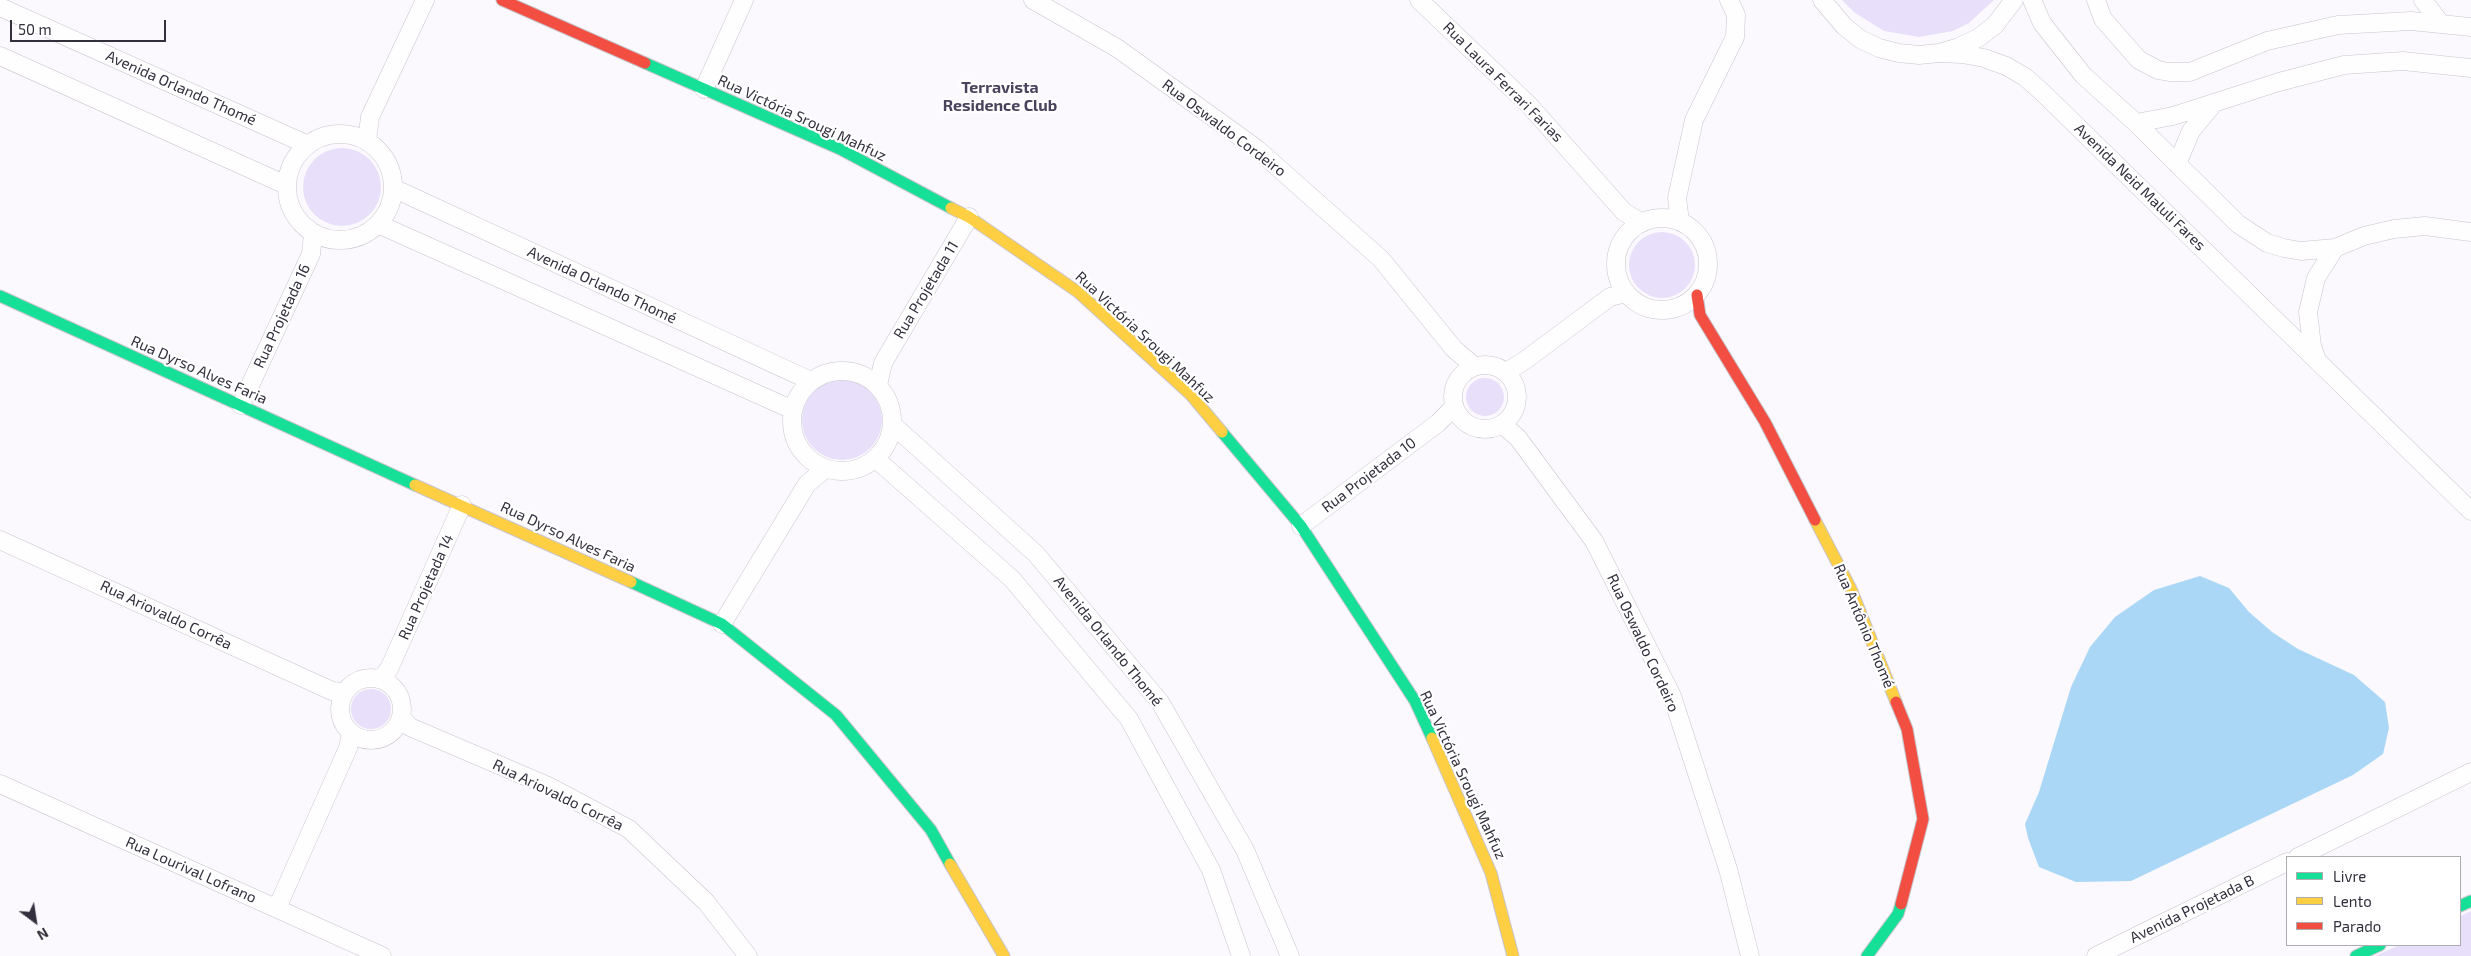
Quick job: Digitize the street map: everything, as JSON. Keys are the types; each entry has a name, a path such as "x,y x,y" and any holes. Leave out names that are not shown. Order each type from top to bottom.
{"main road":[{"name":"Rua Victória Srougi Mahfuz","path":"502,0 840,149 969,217 1078,292 1191,395 1301,526 1414,701 1491,873 1513,956"},
{"name":"Rua Dyrso Alves Faria","path":"0,296 722,624 836,714 931,830 1004,956"},
{"name":"Rua Antônio Thomé","path":"1700,315 1765,422 1851,589 1906,729 1923,819 1898,914 1867,956"},
{"path":"2356,956 2378,946"}],"street":[{"path":"359,138 426,0"},
{"path":"704,89 744,0"},
{"name":"Rua Oswaldo Cordeiro","path":"1033,0 1117,48 1257,149 1382,259 1469,369"},
{"name":"Rua Laura Ferrari Farias","path":"1419,0 1529,105 1624,212 1635,228"},
{"path":"1680,221 1677,198 1694,120 1735,37 1736,15 1729,0"},
{"name":"Avenida Neid Maluli Fares","path":"1822,0 1844,26 1860,39 1879,48 1899,53 1962,54 1984,58 2006,66 2025,78 2042,92 2471,510"},
{"path":"1940,53 1978,38 1995,25 2014,0"},
{"path":"2032,0 2042,23 2083,75 2136,123 2238,224 2267,243 2301,252 2335,248 2364,236 2394,229 2425,226 2471,232"},
{"path":"2096,0 2104,19 2139,60 2158,70 2169,72 2190,72 2268,41 2338,25 2411,21 2471,27"},
{"path":"2423,0 2440,24"},
{"name":"Avenida Orlando Thomé","path":"0,7 308,144"},
{"path":"0,56 286,185"},
{"path":"2136,123 2173,116 2279,82 2344,65 2403,61 2471,68"},
{"path":"2177,164 2191,131 2214,102"},
{"path":"336,134 359,138 386,161 392,174 393,188 389,207 378,224 356,238 343,240 321,237 301,225 293,213 286,185 293,162 308,144 321,137 336,134"},
{"name":"Avenida Orlando Thomé","path":"393,188 811,381"},
{"path":"1661,218 1677,198"},
{"name":"Rua Projetada 11","path":"871,380 883,363 969,217"},
{"path":"1661,218 1680,221 1691,228 1706,248 1708,260 1704,284 1691,300 1660,310 1641,305 1619,292 1617,274 1618,252 1635,228 1661,218"},
{"path":"378,224 792,410"},
{"name":"Rua Projetada 16","path":"241,405 311,254 321,237"},
{"name":"Avenida Neid Maluli Fares","path":"2318,362 2312,346 2308,312 2316,278 2335,248"},
{"path":"1509,376 1524,361 1619,292"},
{"path":"1691,300 1700,315"},
{"path":"1490,365 1509,376 1517,399 1506,420 1491,428 1469,425 1457,412 1452,394 1456,382 1469,369 1490,365"},
{"path":"837,370 851,371 871,380 886,396 892,410 893,425 888,443 876,459 852,471 838,472 818,465 801,452 794,439 791,424 792,410 799,394 811,381 823,374 837,370"},
{"name":"Rua Projetada 10","path":"1301,526 1438,423 1457,412"},
{"name":"Rua Oswaldo Cordeiro","path":"1506,420 1594,541 1672,696 1728,869 1750,956"},
{"name":"Avenida Orlando Thomé","path":"893,425 1036,554 1160,702 1245,850 1290,956"},
{"path":"876,459 1012,579 1129,719 1211,870 1241,956"},
{"path":"722,624 818,465"},
{"name":"Rua Projetada 14","path":"386,677 462,505"},
{"name":"Rua Ariovaldo Corrêa","path":"0,540 339,695"},
{"path":"386,677 400,698 402,724 380,739 353,740 340,719 339,695 360,680 386,677"},
{"name":"Rua Ariovaldo Corrêa","path":"402,724 548,786 629,829 706,902 748,956"},
{"path":"277,908 353,740"},
{"path":"2300,856 2471,772"},
{"name":"Rua Lourival Lofrano","path":"0,784 382,956"},
{"name":"Avenida Projetada B","path":"2096,956 2286,862"}],"shaded area":[{"path":"1842,0 1994,0 1969,23 1953,31 1919,37 1884,31 1855,13"},
{"path":"342,148 357,151 369,160 378,172 381,187 378,202 369,214 357,223 342,226 327,223 315,214 306,202 303,187 306,172 315,160 327,151"},
{"path":"1668,232 1686,241 1693,252 1695,265 1693,278 1686,289 1675,296 1656,298 1638,289 1631,278 1629,259 1638,241 1649,234"},
{"path":"1485,378 1499,383 1504,397 1499,411 1485,416 1471,411 1466,397 1471,383"},
{"path":"842,380 857,383 870,392 879,405 882,420 879,435 870,448 857,457 842,460 827,457 814,448 805,435 802,420 805,405 814,392 827,383"},
{"path":"371,689 385,695 391,709 385,723 371,729 357,723 351,709 357,695"},
{"path":"2471,911 2471,956 2375,956 2397,946 2461,946 2461,916"}],"water":[{"path":"2200,576 2229,588 2249,612 2272,632 2298,649 2354,675 2385,702 2389,728 2383,754 2353,775 2131,881 2076,882 2039,867 2025,824 2039,792 2071,687 2090,647 2115,617 2154,590"}],"traffic: fast":[{"path":"645,63 840,149 951,208"},
{"path":"0,296 415,485"},
{"path":"1222,432 1301,526 1415,701 1432,738"},
{"path":"631,582 722,624 836,715 931,830 950,864"},
{"path":"2461,906 2471,901"},
{"path":"1867,956 1898,914 1901,904"},
{"path":"2356,956 2378,946"}],"traffic: slow":[{"path":"951,208 969,217 1078,292 1191,395 1222,432"},
{"path":"415,485 631,582"},
{"path":"1815,520 1851,589 1896,702"},
{"path":"1432,738 1491,873 1513,956"},
{"path":"950,864 1004,956"}],"traffic: jam":[{"path":"502,0 645,63"},
{"path":"1697,295 1700,315 1765,422 1815,520"},
{"path":"1896,702 1907,729 1923,819 1901,904"}],"district":[{"name":"Terravista Residence Club","path":"1000,97"}]}
